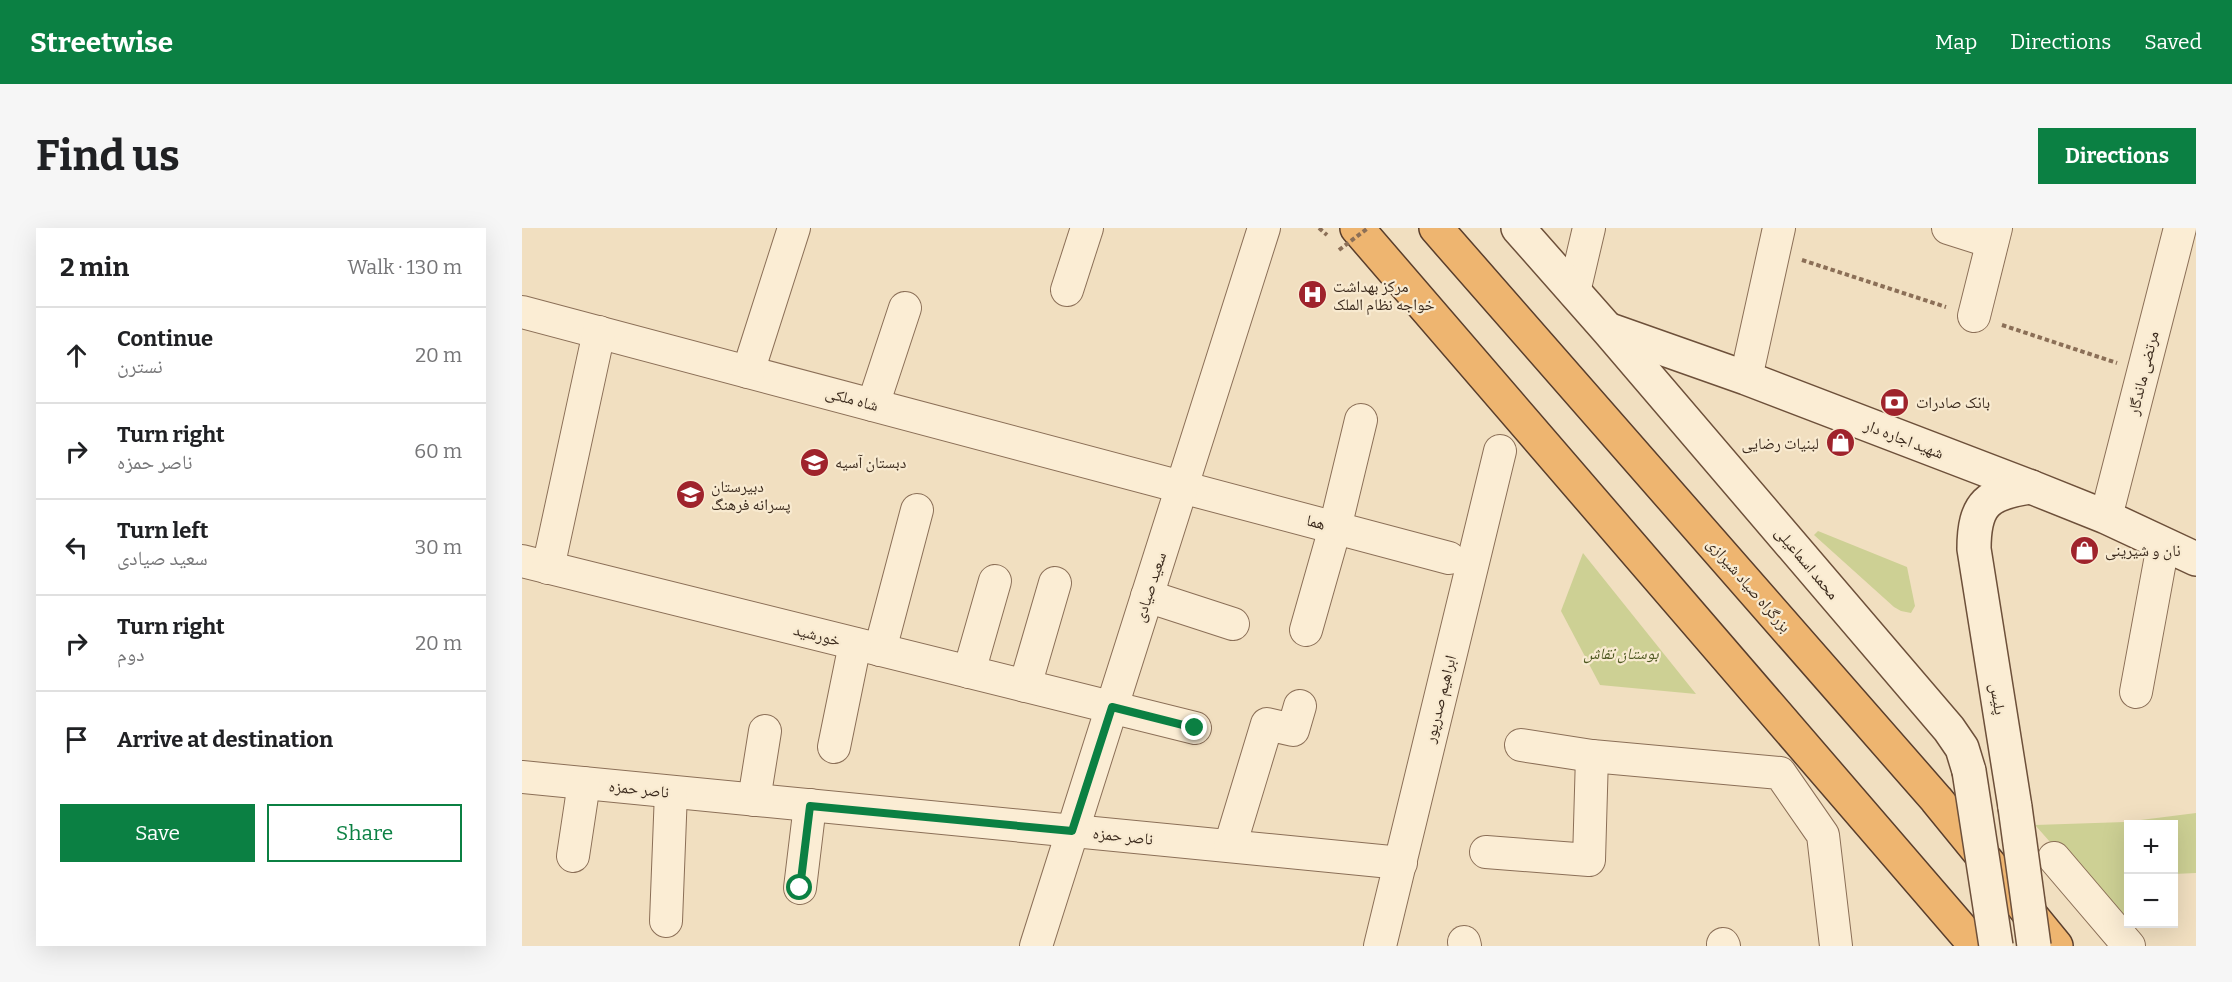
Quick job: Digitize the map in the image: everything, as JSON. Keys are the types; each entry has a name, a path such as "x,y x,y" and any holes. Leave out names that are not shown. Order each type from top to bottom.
{"highway":[{"name":"بزرگراه صیاد شیرازی","path":"1436,228 1936,799 2056,946"},
{"path":"1348,239 1976,946"}],"main road":[{"name":"محمد اسماعیلی","path":"1518,228 1949,729 1962,748 1969,771 1996,946"},
{"name":"شهید اجاره دار","path":"1608,330 1746,378 2031,487 2106,517 2196,559"},
{"name":"پلیس","path":"2031,487 1993,496 1987,502 1979,516 1974,534 1974,549 2015,807 2034,946"}],"street":[{"path":"748,372 794,228"},
{"path":"1067,290 1087,228"},
{"name":"سعید صیادی","path":"1036,946 1264,228"},
{"path":"1574,292 1589,228"},
{"path":"1746,378 1779,228"},
{"path":"1948,228 1994,235 1974,316"},
{"name":"مرتضی ماندگار","path":"2106,517 2180,228"},
{"path":"873,405 904,308"},
{"name":"شاه ملکی","path":"522,312 1182,487"},
{"path":"535,565 599,332"},
{"path":"1306,630 1335,528 1360,420"},
{"name":"ابراهیم صدرپور","path":"1380,946 1500,451"},
{"name":"هما","path":"1182,487 1449,558"},
{"path":"834,747 917,510"},
{"path":"2136,692 2163,545"},
{"name":"خورشید","path":"535,565 1195,728"},
{"path":"969,672 995,580"},
{"path":"1025,686 1055,583"},
{"path":"1147,596 1233,624"},
{"path":"1230,846 1267,724 1293,730 1300,706"},
{"path":"754,800 765,731"},
{"path":"1521,745 1592,756 1780,773 1823,835 1836,946"},
{"path":"1486,852 1589,860 1592,756"},
{"name":"ناصر حمزه","path":"522,777 1401,863"},
{"path":"573,856 584,783"},
{"path":"666,921 670,792"},
{"path":"800,888 810,806"},
{"path":"2054,858 2129,946"}],"path":[{"path":"1348,239 1368,228"}],"green space":[{"path":"1818,531 1907,567 1915,606 1911,613 1894,607 1814,535"},
{"name":"بوستان نقاش","path":"1583,553 1696,694 1600,685 1561,611"},
{"path":"2196,813 2196,873 2178,874 2178,820 2141,820"},
{"path":"2124,822 2124,925 2035,825"}],"place":[{"name":"مرکز بهداشت خواجه نظام الملک","path":"1312,295"},
{"name":"بانک صادرات","path":"1895,402"},
{"name":"لبنیات رضایی","path":"1840,443"},
{"name":"دبستان آسیه","path":"814,462"},
{"name":"دبیرستان پسرانه فرهنگ","path":"690,495"},
{"name":"نان و شیرینی","path":"2084,550"}],"route":[{"path":"800,888 810,806 1072,831 1112,707 1195,728"}]}
